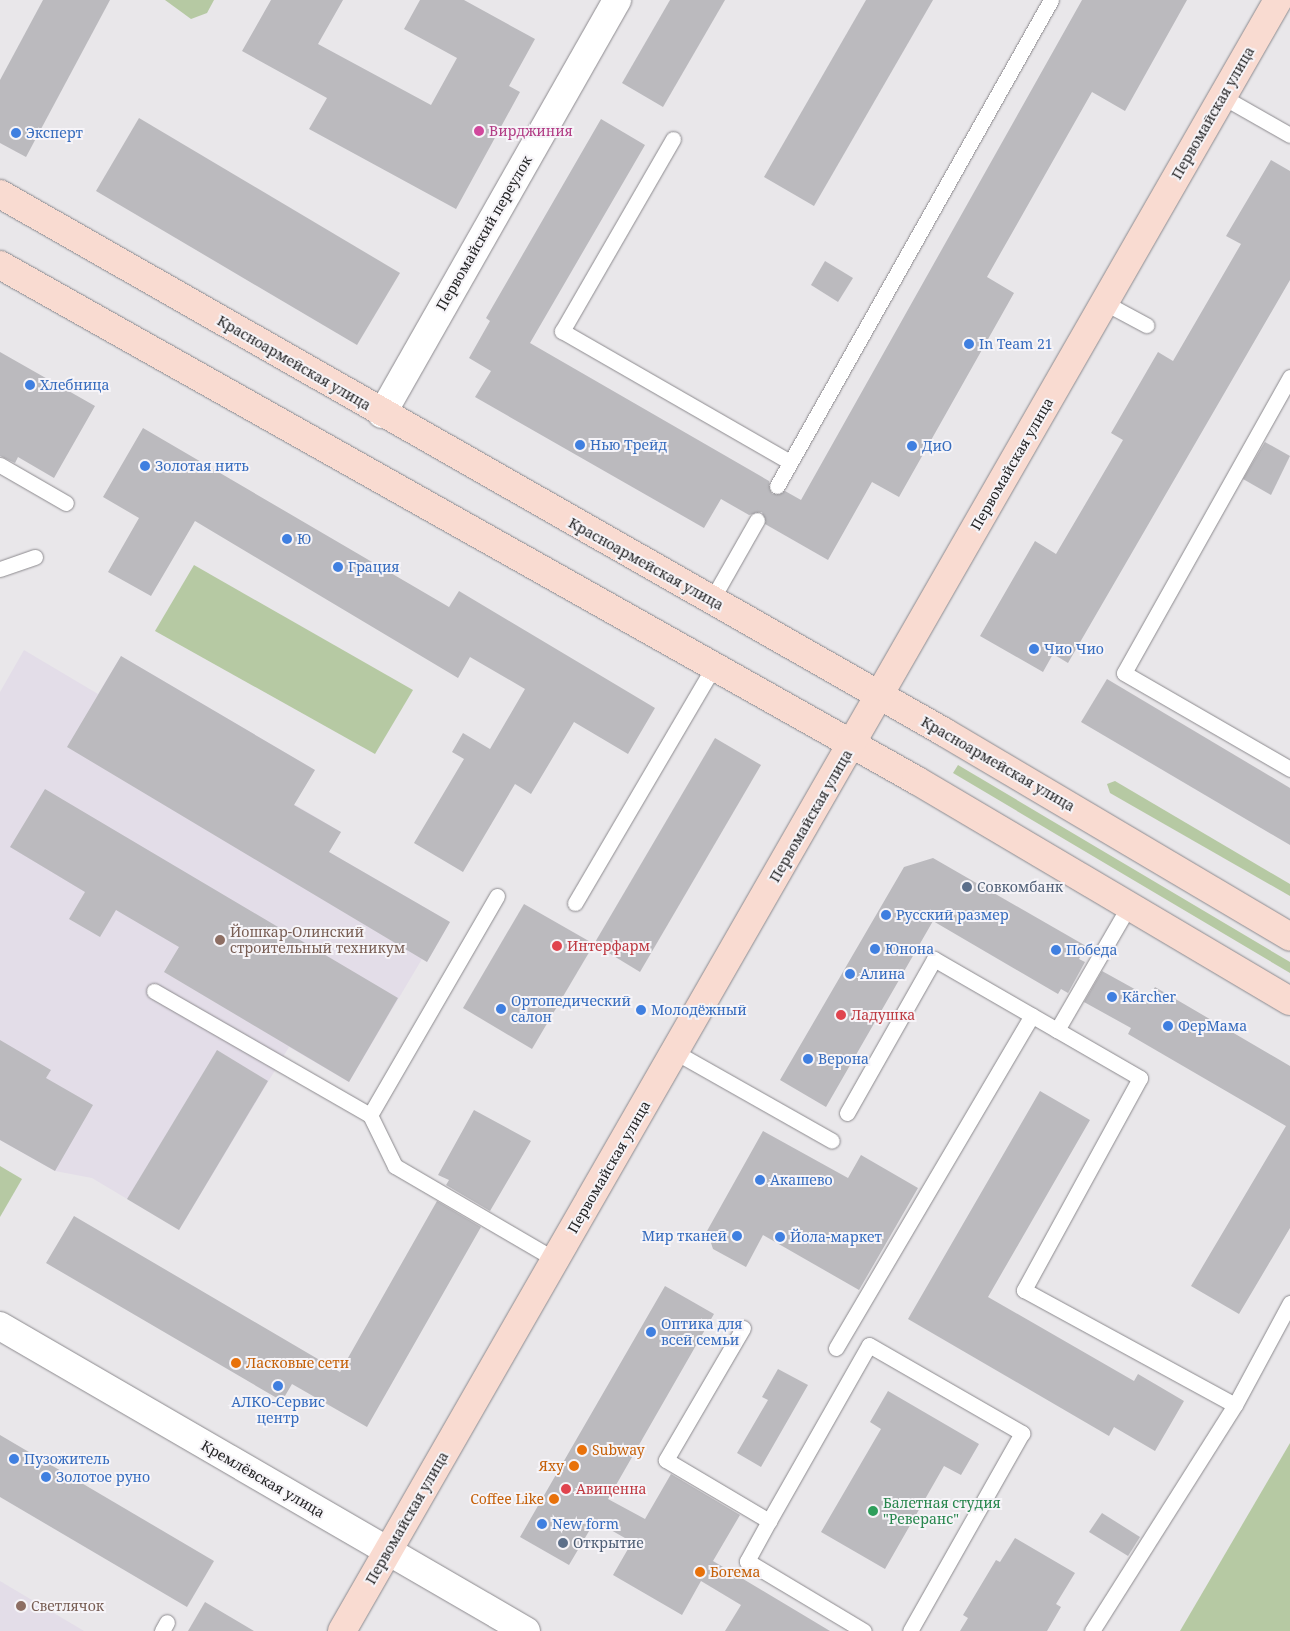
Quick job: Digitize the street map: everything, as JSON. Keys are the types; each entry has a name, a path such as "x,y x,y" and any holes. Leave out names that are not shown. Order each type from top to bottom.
{"main road":[{"name":"Первомайская улица","path":"342,1631 1278,0"},
{"name":"Красноармейская улица","path":"0,194 382,414 879,695 1290,936"},
{"path":"0,265 852,744 1290,1001"}],"street":[{"name":"Первомайский переулок","path":"382,414 617,0"},
{"name":"Кремлёвская улица","path":"0,1326 526,1631"}],"lane":[{"path":"777,486 1051,0"},
{"path":"1222,97 1290,135"},
{"path":"673,139 562,331 790,462"},
{"path":"1105,303 1146,325"},
{"path":"1290,377 1124,673 1290,769"},
{"path":"0,466 66,503"},
{"path":"711,601 757,520"},
{"path":"0,569 35,557"},
{"path":"575,903 714,666"},
{"path":"370,1115 497,896"},
{"path":"1058,1030 1129,906"},
{"path":"847,1112 934,959 1140,1078 1024,1290 1235,1405"},
{"path":"154,991 370,1115 395,1166 556,1260"},
{"path":"836,1348 1032,1015"},
{"path":"675,1052 832,1141"},
{"path":"1092,1631 1235,1405 1290,1303"},
{"path":"743,1328 666,1460 769,1521"},
{"path":"864,1631 747,1561 869,1345 1022,1433 910,1631"}],"shaded area":[{"name":"Йошкар-Олинский строительный техникум","path":"24,650 98,694 121,656 315,770 294,804 341,832 329,852 450,922 427,962 422,959 349,1082 289,1047 179,1230 92,1178 55,1171 0,1140 0,692"},
{"name":"Светлячок","path":"0,1581 84,1631 0,1631"}],"green space":[{"path":"165,0 214,0 207,13 191,19"},
{"path":"194,565 413,690 375,754 155,631"},
{"path":"958,765 1290,962 1290,973 953,773"},
{"path":"1115,781 1290,884 1290,896 1110,793 1107,784"},
{"path":"0,1166 22,1179 0,1217"},
{"path":"1290,1443 1290,1631 1180,1631"}],"building":[{"path":"43,0 110,0 26,157 0,143 0,80"},
{"path":"271,0 343,0 318,44 431,105 457,58 404,29 420,0 464,0 535,39 509,86 520,92 456,209 309,129 327,98 242,51"},
{"path":"670,0 725,0 663,107 622,83"},
{"path":"866,0 933,0 814,206 764,177"},
{"path":"1082,0 1187,0 1125,111 1092,92 987,277 1014,293 899,497 872,482 828,560 765,524 762,512 749,515 721,499 704,528 475,397 491,371 469,358 490,321 486,318 601,119 645,145 530,343 769,481 772,494 785,491 801,500"},
{"path":"139,118 400,273 357,345 96,191"},
{"path":"1271,160 1290,171 1290,280 1068,663 1053,654 1043,672 980,636 1035,541 1056,554 1123,440 1111,433 1158,352 1173,361 1241,244 1226,236"},
{"path":"825,261 853,278 838,302 811,285"},
{"path":"0,352 95,406 54,478 18,457 15,463 0,456"},
{"path":"143,428 449,607 459,591 655,708 628,754 574,722 531,794 515,784 463,872 414,843 464,759 452,752 463,733 490,749 525,689 470,657 458,678 195,521 151,596 108,572 139,518 103,497"},
{"path":"1265,442 1290,456 1271,495 1243,479"},
{"path":"121,656 315,770 294,805 341,832 329,852 450,922 427,962 67,747"},
{"path":"1107,679 1290,788 1290,845 1081,722"},
{"path":"715,738 761,765 640,972 594,944"},
{"path":"45,789 398,998 349,1082 164,972 179,947 116,910 100,937 69,919 85,892 10,847"},
{"path":"933,858 1086,946 1079,959 1085,962 1068,993 1061,989 1058,994 933,921 826,1107 780,1080 904,867"},
{"path":"524,904 594,944 532,1049 463,1008"},
{"path":"1102,971 1149,997 1155,987 1290,1066 1290,1228 1239,1314 1191,1286 1286,1126 1128,1034 1131,1028 1084,1002"},
{"path":"0,1040 51,1070 46,1078 93,1105 55,1171 0,1140"},
{"path":"217,1050 268,1081 179,1230 127,1199"},
{"path":"1040,1091 1090,1120 988,1297 1134,1381 1138,1374 1184,1401 1155,1451 1114,1427 1109,1436 908,1319"},
{"path":"474,1110 531,1141 490,1211 446,1185 449,1180 438,1175"},
{"path":"763,1131 848,1178 861,1155 918,1188 859,1290 763,1235 746,1267 713,1249 707,1231"},
{"path":"437,1201 481,1227 367,1427 292,1384 282,1401 46,1263 74,1216 340,1372"},
{"path":"665,1286 714,1314 608,1499 645,1519 671,1474 740,1515 713,1561 830,1631 725,1631 741,1605 701,1581 682,1615 613,1575 632,1542 595,1521 569,1565 520,1537"},
{"path":"778,1369 808,1385 761,1467 737,1453 768,1400 762,1397"},
{"path":"888,1391 979,1444 961,1475 944,1466 885,1569 821,1532 881,1429 870,1422"},
{"path":"0,1435 214,1561 187,1607 0,1497"},
{"path":"1102,1513 1140,1537 1128,1556 1089,1532"},
{"path":"1015,1538 1075,1573 1056,1604 1061,1607 1047,1631 960,1631 968,1618 963,1615 996,1560 1000,1562"},
{"path":"205,1602 254,1631 188,1631"}],"place":[{"name":"Вирджиния","path":"479,131"},
{"name":"Эксперт","path":"16,133"},
{"name":"In Team 21","path":"969,344"},
{"name":"Хлебница","path":"30,385"},
{"name":"Нью Трейд","path":"580,445"},
{"name":"ДиО","path":"912,446"},
{"name":"Золотая нить","path":"145,466"},
{"name":"Ю","path":"287,539"},
{"name":"Грация","path":"338,567"},
{"name":"Чио Чио","path":"1034,649"},
{"name":"Совкомбанк","path":"967,887"},
{"name":"Русский размер","path":"886,915"},
{"name":"Йошкар-Олинский строительный техникум","path":"220,940"},
{"name":"Интерфарм","path":"557,946"},
{"name":"Юнона","path":"875,949"},
{"name":"Победа","path":"1056,950"},
{"name":"Алина","path":"850,974"},
{"name":"Kärcher","path":"1112,997"},
{"name":"Ортопедический салон","path":"501,1009"},
{"name":"Молодёжный","path":"641,1010"},
{"name":"Ладушка","path":"841,1015"},
{"name":"ФерМама","path":"1168,1026"},
{"name":"Верона","path":"808,1059"},
{"name":"Акашево","path":"760,1180"},
{"name":"Мир тканей","path":"737,1236"},
{"name":"Йола-маркет","path":"780,1237"},
{"name":"Оптика для всей семьи","path":"651,1332"},
{"name":"Ласковые сети","path":"236,1363"},
{"name":"АЛКО-Сервис центр","path":"278,1386"},
{"name":"Subway","path":"582,1450"},
{"name":"Пузожитель","path":"14,1459"},
{"name":"Яху","path":"574,1466"},
{"name":"Золотое руно","path":"46,1477"},
{"name":"Авиценна","path":"566,1489"},
{"name":"Coffee Like","path":"554,1499"},
{"name":"Балетная студия \"Реверанс\"","path":"873,1511"},
{"name":"New form","path":"542,1524"},
{"name":"Открытие","path":"563,1543"},
{"name":"Богема","path":"700,1572"},
{"name":"Светлячок","path":"21,1606"}]}
